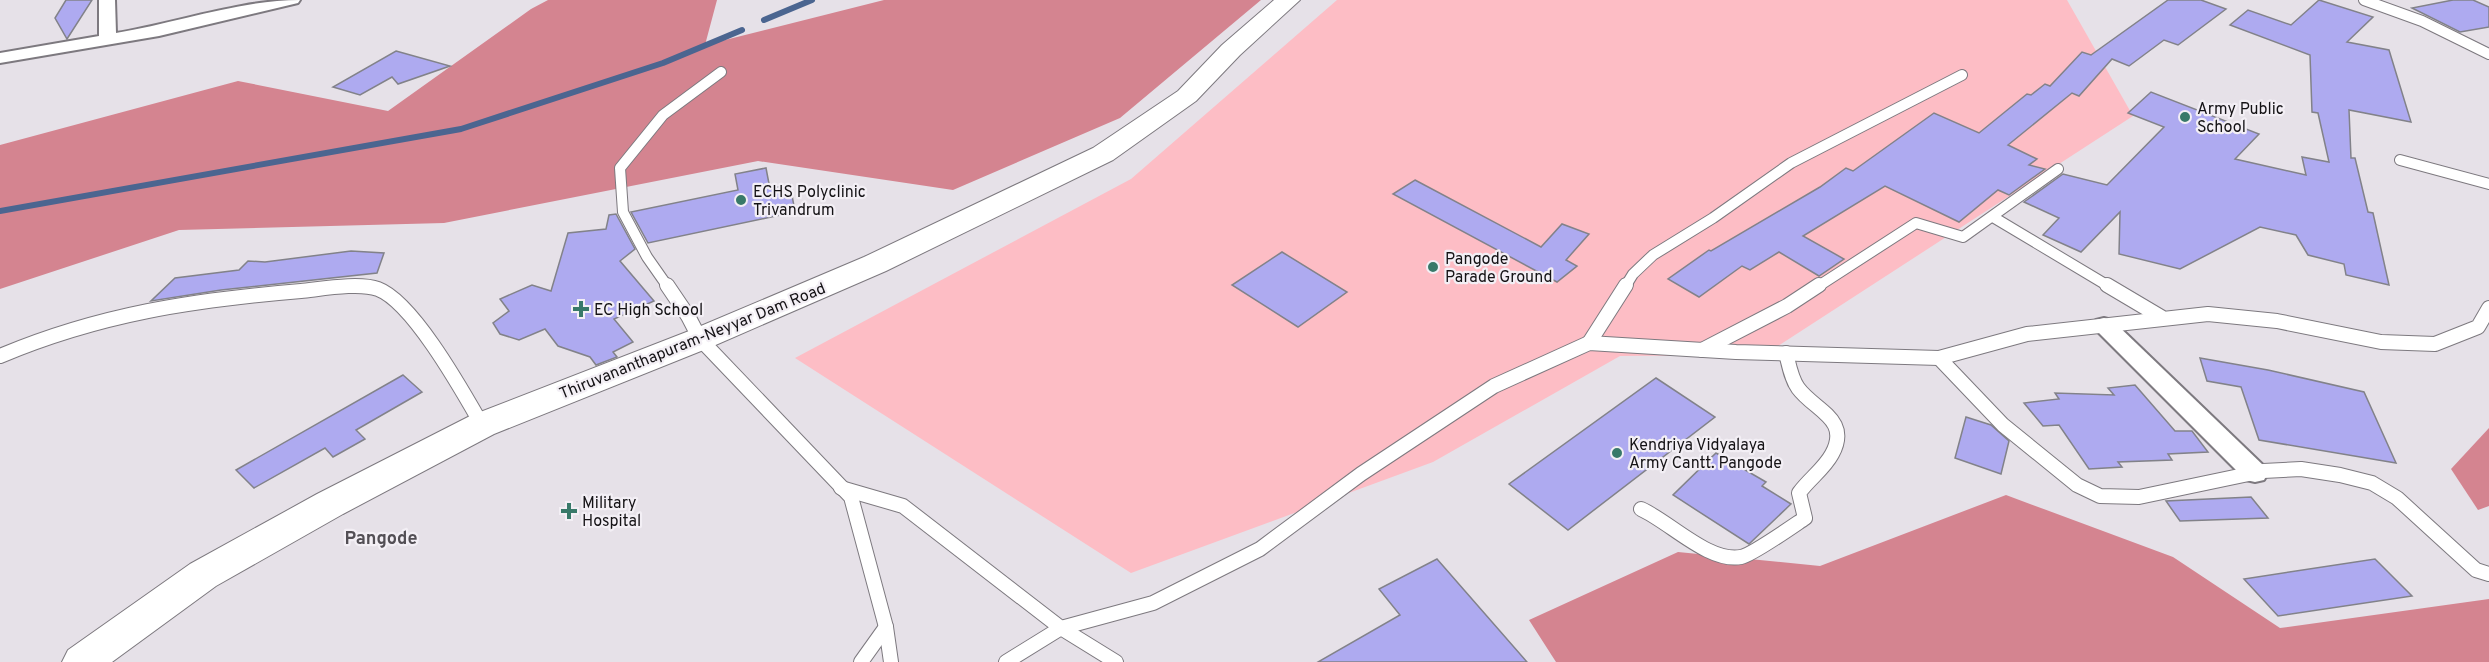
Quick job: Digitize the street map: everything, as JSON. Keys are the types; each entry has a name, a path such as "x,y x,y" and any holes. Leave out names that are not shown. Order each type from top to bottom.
{"main road":[{"name":"Thiruvananthapuram-Neyyar Dam Road","path":"82,662 204,575 330,504 482,425 700,339 875,264 1103,154 1187,96 1231,51 1288,0"}],"street":[{"path":"107,0 108,41"},
{"path":"0,58 108,41 291,0"},
{"path":"2104,325 2255,473"}],"lane":[{"path":"2364,0 2422,21 2489,54"},
{"path":"721,72 663,115 620,168 623,212 647,257 688,316 700,339 851,497 886,627 891,662"},
{"path":"1589,343 1633,274 1653,255 1713,218 1791,163 1962,75"},
{"path":"2400,160 2489,184"},
{"path":"1701,350 1787,306 1916,224 1963,237 1993,218 2058,169"},
{"path":"1993,218 2161,317"},
{"path":"0,356 62,330 175,303 350,287 379,289 401,305 452,372 482,425"},
{"path":"1006,662 1061,628 1153,603 1260,549 1361,474 1494,386 1589,343 1701,350 1939,358 2026,334 2161,317 2208,314 2277,321 2381,342 2435,344 2478,327 2489,308"},
{"path":"1641,509 1659,517 1706,550 1722,557 1742,557 1806,518 1799,493 1832,454 1839,437 1837,426 1831,417 1809,401 1799,389 1793,379 1786,353"},
{"path":"1939,358 2003,425 2077,485 2100,496 2139,497 2255,473 2301,469 2340,475 2372,483 2397,498 2476,570 2489,574"},
{"path":"841,488 903,506 1061,628 1116,662"},
{"path":"861,662 886,627"}],"shaded area":[{"path":"548,0 717,0 705,45 884,0 1261,0 1120,118 953,190 758,161 444,223 179,230 0,289 0,145 238,81 388,111 531,9"},
{"name":"Pangode Parade Ground","path":"1337,0 2067,0 2133,116 1764,355 1620,356 1433,462 1131,573 795,358 1131,179"},
{"path":"2489,428 2489,506 2478,510 2451,469"},
{"path":"2006,495 2173,557 2280,628 2489,599 2489,662 1556,662 1529,620 1678,552 1820,566"}],"building":[{"path":"66,0 92,0 67,39 55,18"},
{"path":"2168,0 2201,0 2226,9 2178,45 2164,40 2129,66 2112,59 2079,96 2072,93 2008,145 2037,159 2029,165 2045,169 2009,195 1998,190 1959,222 1885,186 1803,236 1844,259 1819,276 1779,252 1750,270 1742,266 1699,297 1668,279 1709,250 1711,251 1820,187 1846,168 1853,171 1934,113 1979,133 2027,94 2031,95 2045,84 2050,86 2082,52 2091,55"},
{"path":"2319,0 2373,17 2347,42 2389,50 2411,122 2349,110 2351,158 2355,158 2368,212 2373,213 2389,285 2346,275 2344,264 2308,255 2296,235 2260,227 2180,269 2119,254 2120,212 2081,252 2043,235 2059,218 2024,202 2063,174 2107,185 2164,127 2128,113 2151,92 2259,134 2235,159 2306,175 2302,157 2329,162 2318,113 2312,112 2310,55 2230,25 2248,10 2291,25"},
{"path":"2453,0 2473,0 2489,7 2489,27 2460,32 2412,8"},
{"path":"396,51 450,66 398,84 392,77 360,95 333,87"},
{"name":"ECHS Polyclinic Trivandrum","path":"766,168 770,189 790,184 795,212 648,243 631,212 738,190 735,174"},
{"path":"1415,180 1541,247 1562,224 1589,234 1566,260 1577,266 1557,282 1393,194"},
{"name":"EC High School","path":"616,214 635,249 620,261 654,301 614,319 633,342 613,352 617,357 596,365 590,357 558,346 545,329 519,340 500,334 493,323 509,311 500,299 532,285 551,291 568,233 606,229 609,215"},
{"path":"351,251 384,253 377,273 221,290 151,301 175,278 239,270 248,261 265,262"},
{"path":"1282,252 1347,292 1298,327 1232,285"},
{"path":"2200,358 2268,370 2364,392 2396,463 2259,440 2241,387 2207,381"},
{"path":"403,375 422,392 356,430 365,439 333,457 325,448 254,488 236,470"},
{"path":"1656,378 1715,417 1568,530 1509,484"},
{"path":"2135,385 2175,431 2192,431 2208,452 2168,454 2172,460 2118,462 2122,467 2089,469 2059,425 2043,426 2024,403 2059,399 2055,393 2114,395 2108,388"},
{"path":"1966,417 1991,425 2009,441 2001,474 1955,458"},
{"path":"1716,453 1766,482 1762,486 1791,504 1749,544 1673,495"},
{"path":"2251,497 2268,518 2180,521 2166,501"},
{"path":"1437,559 1527,662 1318,662 1400,615 1379,589"},
{"path":"2375,559 2412,596 2278,616 2244,579"}],"waterway":[{"path":"764,20 812,0"},
{"path":"0,211 461,129 663,63 742,30"}],"place":[{"name":"Army Public School","path":"2185,117"},
{"name":"ECHS Polyclinic Trivandrum","path":"741,200"},
{"name":"Pangode Parade Ground","path":"1433,267"},
{"name":"EC High School","path":"581,309"},
{"name":"Kendriya Vidyalaya Army Cantt. Pangode","path":"1617,453"},
{"name":"Military Hospital","path":"569,511"}],"district":[{"name":"Pangode","path":"381,538"}]}
